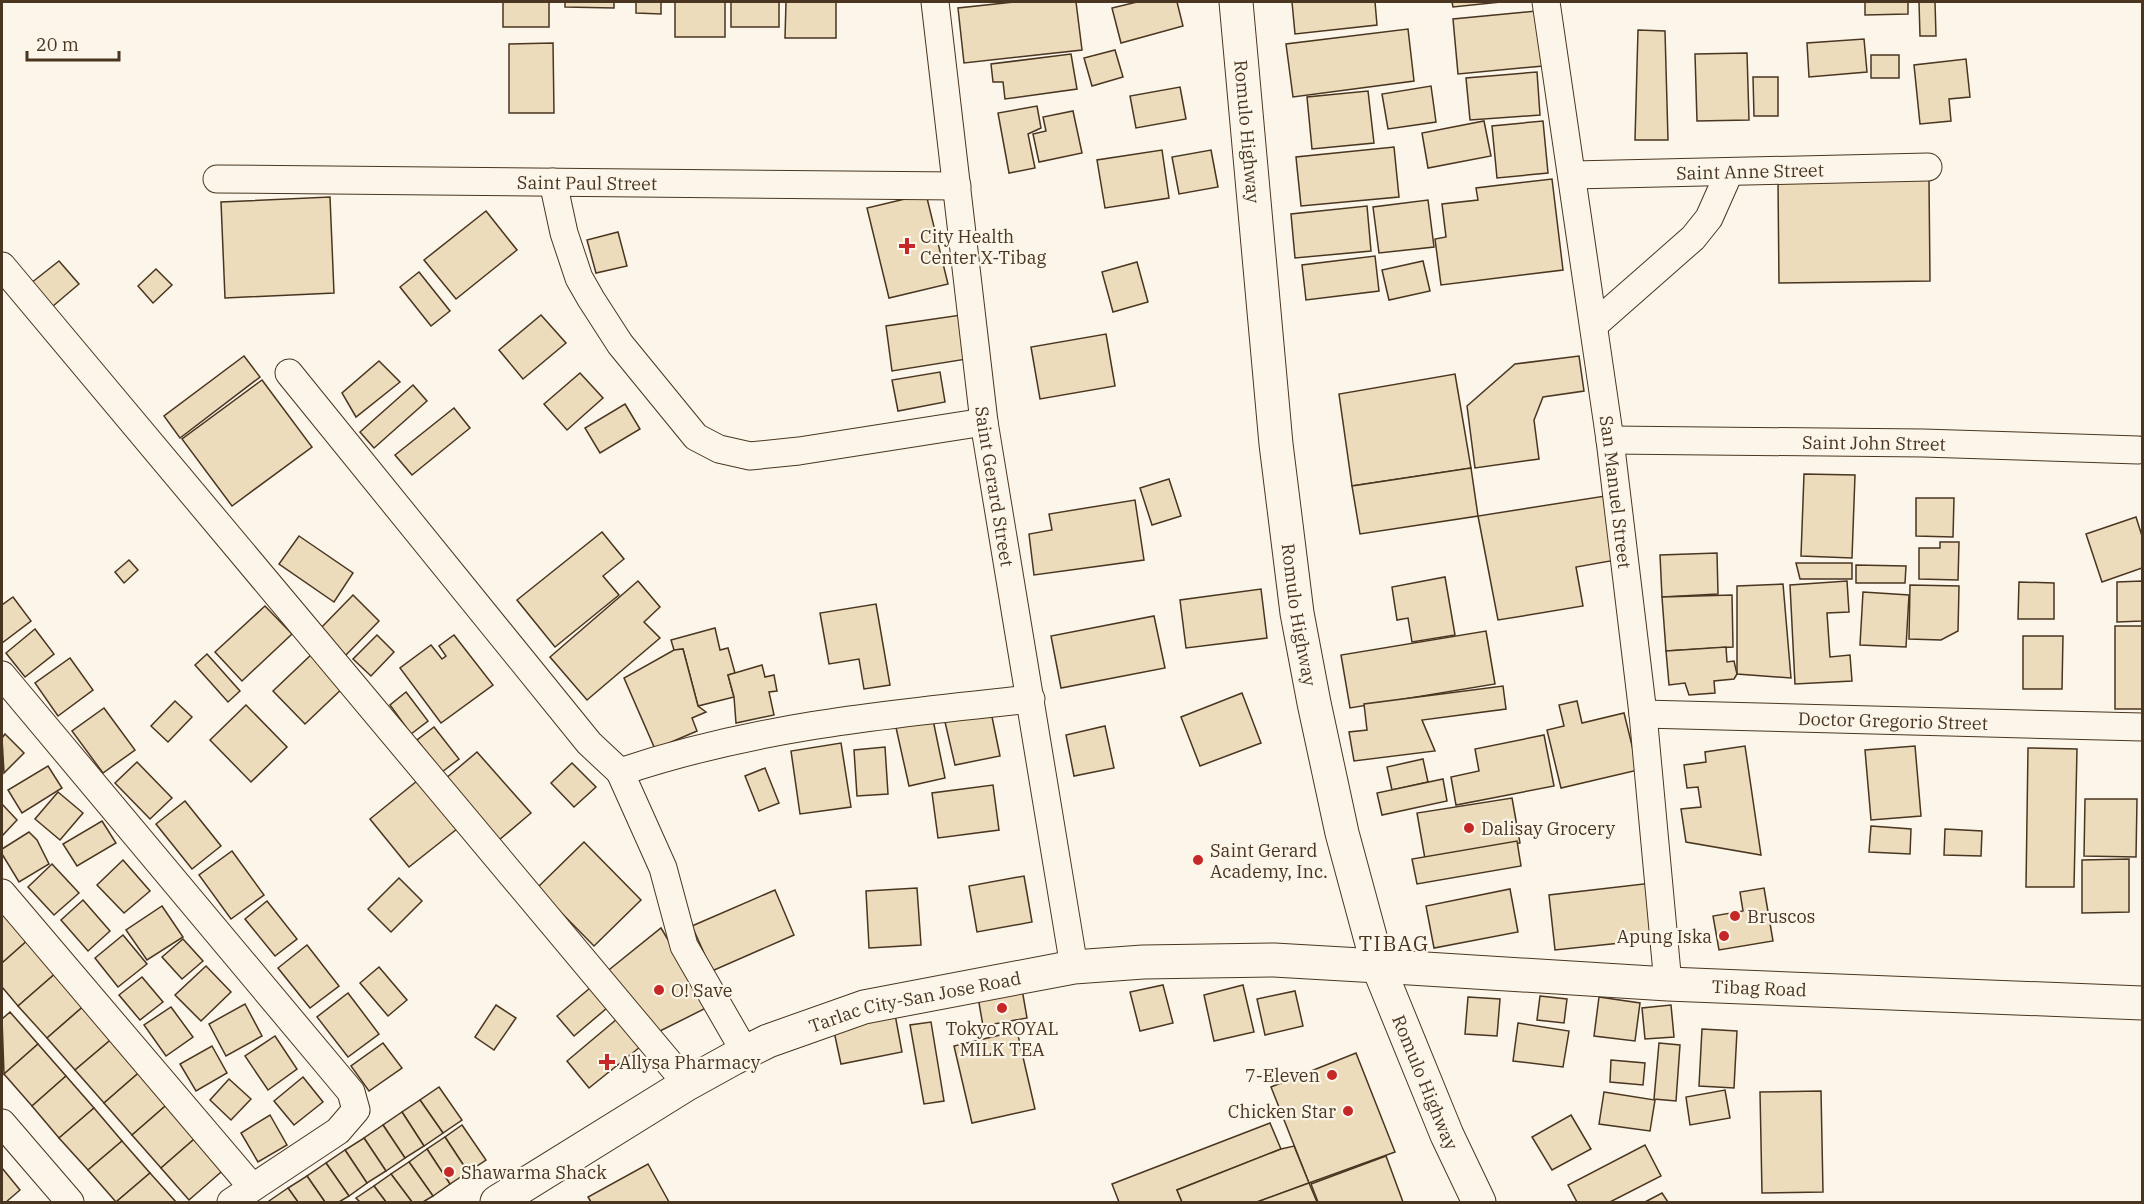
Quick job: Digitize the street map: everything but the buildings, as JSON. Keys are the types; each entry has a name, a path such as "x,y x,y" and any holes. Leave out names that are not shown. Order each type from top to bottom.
{"main road":[{"name":"Romulo Highway","path":"1236,2 1267,353 1298,613 1342,833 1378,966 1447,1135 1479,1203"},
{"name":"Tarlac City-San Jose Road","path":"497,1203 687,1084 745,1052 768,1041 864,1007 1074,967 1143,962 1274,960 1378,966"},
{"name":"Tibag Road","path":"1378,966 1668,984 2142,1003"}],"street":[{"name":"Saint Gerard Street","path":"935,2 984,422 1032,699 1074,967"},
{"name":"San Manuel Street","path":"1546,2 1610,440 1643,714 1668,984"},
{"name":"Saint Anne Street","path":"1573,175 1928,167"},
{"path":"1594,326 1693,238 1709,218 1729,172"},
{"name":"Saint Paul Street","path":"217,179 957,186"},
{"path":"553,182 564,233 579,278 628,353 696,437 719,449 750,456 800,451 984,422"},
{"path":"2,266 687,1084"},
{"path":"289,373 589,743 620,772 663,868 684,946 745,1052"},
{"name":"Saint John Street","path":"1610,440 1923,443 2138,450"},
{"path":"2,675 351,1092 356,1110 338,1131 241,1195 2,893"},
{"path":"620,772 743,736 804,725 1032,699"},
{"name":"Doctor Gregorio Street","path":"1643,714 2142,727"},
{"path":"2,1123 70,1203"}],"place":[{"name":"City Health Center X-Tibag","path":"907,246"},
{"name":"Dalisay Grocery","path":"1469,828"},
{"name":"Saint Gerard Academy, Inc.","path":"1198,860"},
{"name":"Bruscos","path":"1735,916"},
{"name":"Apung Iska","path":"1724,936"},
{"name":"O! Save","path":"659,990"},
{"name":"Tokyo ROYAL MILK TEA","path":"1002,1008"},
{"name":"Allysa Pharmacy","path":"607,1062"},
{"name":"7-Eleven","path":"1332,1075"},
{"name":"Chicken Star","path":"1348,1111"},
{"name":"Shawarma Shack","path":"449,1172"}],"district":[{"name":"TIBAG","path":"1394,943"}]}
